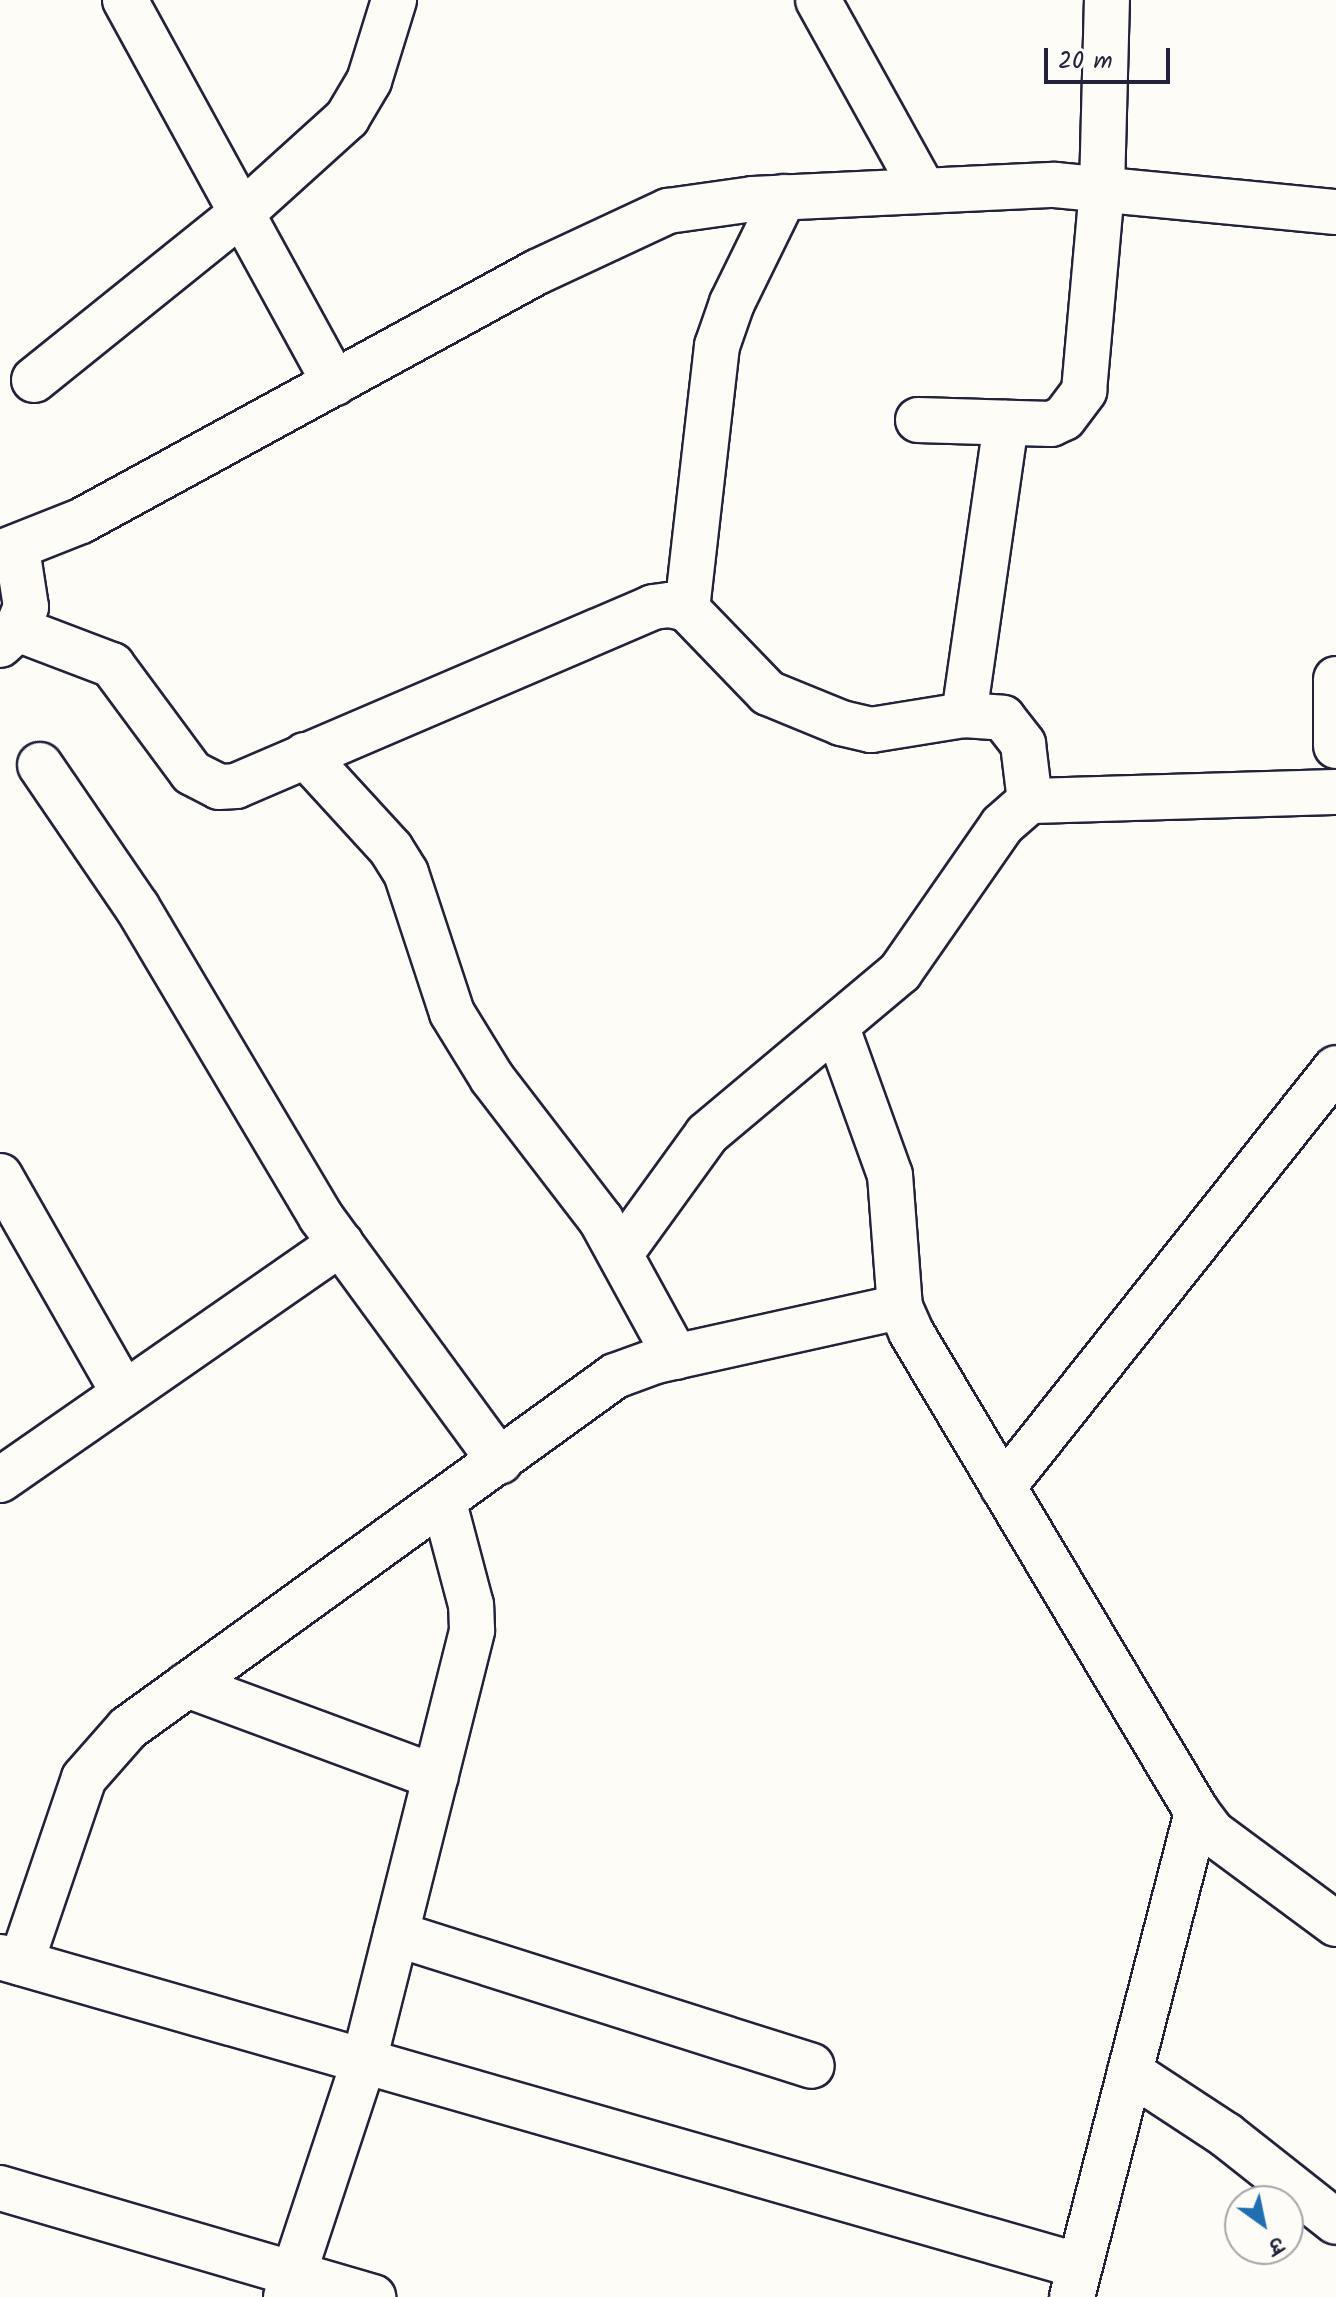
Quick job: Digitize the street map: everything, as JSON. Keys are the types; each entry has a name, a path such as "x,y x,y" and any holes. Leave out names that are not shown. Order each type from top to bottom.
{"street":[{"path":"125,0 335,383"},
{"path":"34,380 242,213 347,118 369,81 394,0"},
{"path":"818,0 924,191"},
{"path":"918,420 1051,424 1064,418 1084,391 1102,189 1107,0"},
{"path":"1030,801 1023,744 1015,728 990,713 964,715 902,729 871,730 841,723 768,693 687,609 653,607 236,786 205,784 112,665 8,637 26,607 8,551 81,521 601,239 668,211 784,197 1055,185 1336,212"},
{"path":"687,609 717,346 732,303 784,197"},
{"path":"964,715 1006,423"},
{"path":"1336,679 1336,746"},
{"path":"305,755 391,849 406,873 463,1033 621,1253 676,1357"},
{"path":"40,765 137,907 298,1181 500,1462"},
{"path":"621,1253 707,1134 900,972 1002,825 1030,801 1336,792"},
{"path":"837,1028 890,1175 900,1307 1003,1487 1197,1812 1213,1833 1336,1924"},
{"path":"1003,1487 1336,1068"},
{"path":"0,1176 123,1392"},
{"path":"0,1480 341,1243"},
{"path":"900,1307 676,1357 615,1376 577,1399 500,1462 128,1728 84,1778 11,1960 364,2061 1076,2282 1197,1812"},
{"path":"290,2286 364,2061 472,1630 471,1605 444,1503"},
{"path":"187,1685 436,1777"},
{"path":"396,1934 812,2066"},
{"path":"1130,2072 1226,2135 1336,2222"},
{"path":"0,2188 290,2286 373,2297"}]}
